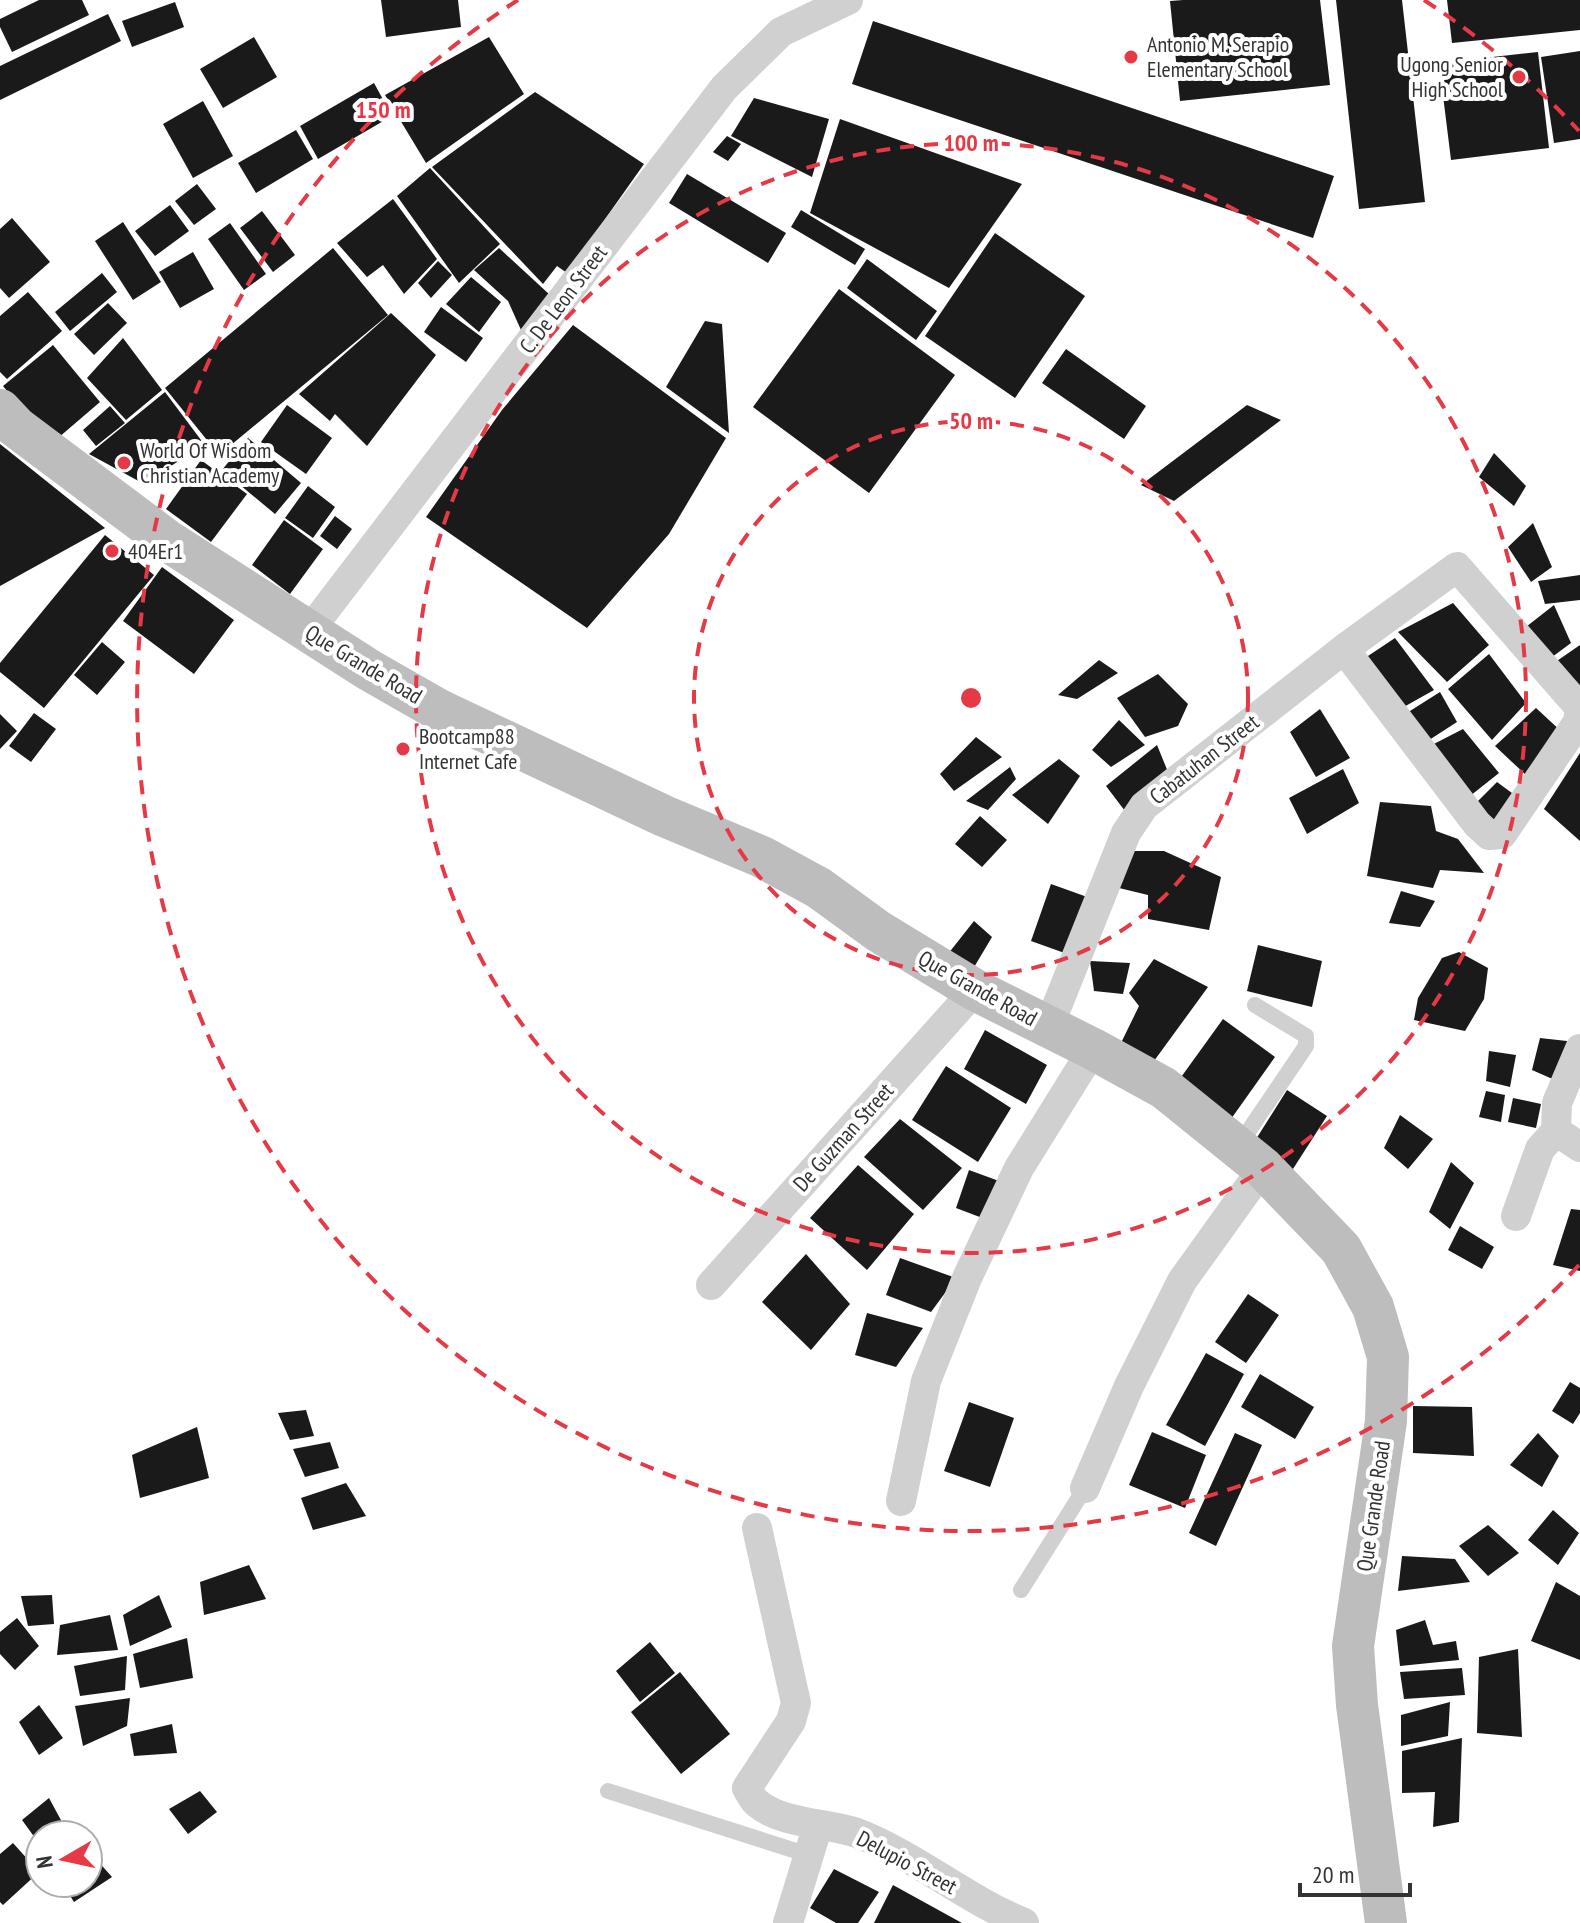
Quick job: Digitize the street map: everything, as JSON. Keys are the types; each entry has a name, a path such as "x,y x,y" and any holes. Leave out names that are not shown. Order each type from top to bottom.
{"main road":[{"name":"Que Grande Road","path":"0,410 16,427 168,541 439,710 664,816 773,863 819,888 878,931 975,990 1164,1088 1251,1157 1341,1249 1373,1307 1388,1357 1386,1421 1353,1646 1357,1705 1386,1923"}],"street":[{"name":"C. De Leon Street","path":"309,631 724,88 781,32 848,0"},
{"name":"Cabatuhan Street","path":"1049,1026 1126,833 1144,806 1344,649 1457,567 1580,708 1578,722 1573,734 1502,834 1489,835 1477,824 1344,649"},
{"name":"De Guzman Street","path":"711,1285 975,990"},
{"path":"901,1501 926,1381 967,1278 1019,1168 1093,1049"},
{"path":"1516,1216 1540,1149 1568,1139 1557,1103 1580,1049"},
{"path":"1085,1488 1129,1386 1182,1281 1251,1157"},
{"name":"Delupio Street","path":"757,1528 796,1703 791,1721 747,1788 757,1803 775,1813 856,1833 995,1911 1024,1923"},
{"path":"788,1923 818,1825"}],"lane":[{"path":"1251,1157 1306,1046 1306,1036 1255,1005"},
{"path":"1021,1590 1085,1488"},
{"path":"608,1791 809,1855"}],"building":[{"path":"39,0 82,0 89,15 12,52 0,27 0,19"},
{"path":"381,0 458,0 461,27 386,37"},
{"path":"1320,0 1330,85 1180,101 1170,1"},
{"path":"1336,0 1402,0 1425,202 1359,209"},
{"path":"1447,0 1580,0 1580,30 1452,43"},
{"path":"175,2 184,27 132,47 122,21"},
{"path":"108,14 121,41 0,100 0,66"},
{"path":"873,21 1334,176 1313,238 852,84"},
{"path":"254,37 277,77 223,108 200,69"},
{"path":"489,37 524,94 426,163 385,95"},
{"path":"1580,51 1580,139 1554,143 1541,57"},
{"path":"1538,52 1549,148 1451,160 1439,63"},
{"path":"374,83 392,116 318,159 300,126"},
{"path":"535,92 644,164 567,273 557,266 543,284 432,167"},
{"path":"754,98 829,119 812,177 731,136"},
{"path":"203,101 233,156 193,178 163,124"},
{"path":"840,119 1022,184 949,288 810,213"},
{"path":"296,130 313,159 256,193 238,163"},
{"path":"727,136 741,144 728,161 713,152"},
{"path":"430,168 500,244 459,283 397,196"},
{"path":"687,174 786,233 768,263 669,203"},
{"path":"197,184 216,209 194,225 175,201"},
{"path":"393,199 437,259 404,294 383,265 367,277 337,243"},
{"path":"170,205 189,231 155,256 135,231"},
{"path":"801,210 865,249 855,265 791,227"},
{"path":"262,211 295,255 273,272 240,228"},
{"path":"12,218 50,262 9,298 0,288 0,229"},
{"path":"123,222 161,282 133,300 95,241"},
{"path":"230,223 266,274 244,290 208,239"},
{"path":"995,233 1085,296 1015,398 925,336"},
{"path":"333,248 388,315 219,455 165,388"},
{"path":"499,248 550,295 521,330 508,301 474,270"},
{"path":"193,252 214,289 180,308 159,272"},
{"path":"867,259 937,311 916,340 847,288"},
{"path":"438,261 452,275 431,298 418,283"},
{"path":"102,273 117,292 70,331 55,312"},
{"path":"471,277 501,302 479,332 446,304"},
{"path":"839,289 955,375 869,493 753,407"},
{"path":"28,292 62,331 7,379 0,372 0,316"},
{"path":"108,303 127,323 94,355 74,334"},
{"path":"441,307 483,338 466,362 424,332"},
{"path":"391,313 436,355 367,446 335,414 330,421 299,394"},
{"path":"705,321 722,324 729,433 666,387"},
{"path":"573,325 726,438 669,534 587,628 426,517 502,410"},
{"path":"123,338 162,390 126,420 87,378"},
{"path":"53,345 100,402 51,444 3,386"},
{"path":"1066,349 1146,406 1124,439 1042,383"},
{"path":"165,392 204,444 144,484 89,454"},
{"path":"287,405 332,438 306,474 261,442"},
{"path":"1247,405 1281,420 1174,501 1141,485"},
{"path":"110,406 125,423 96,446 83,430"},
{"path":"248,438 301,483 275,514 222,470"},
{"path":"0,444 105,528 0,586"},
{"path":"1494,453 1526,486 1514,506 1479,477"},
{"path":"201,460 247,494 211,542 166,509"},
{"path":"308,486 335,507 313,538 285,518"},
{"path":"335,516 352,529 337,549 320,536"},
{"path":"284,520 323,549 290,594 252,565"},
{"path":"1533,523 1552,567 1531,582 1508,547"},
{"path":"105,535 154,575 44,708 0,672 0,663"},
{"path":"162,567 234,620 194,674 123,621"},
{"path":"1580,575 1580,600 1545,604 1538,581"},
{"path":"1453,603 1489,645 1447,682 1398,632"},
{"path":"1554,605 1571,643 1544,663 1517,634"},
{"path":"1395,638 1434,690 1402,708 1362,660"},
{"path":"102,642 125,662 97,695 74,675"},
{"path":"1580,645 1580,701 1551,665"},
{"path":"1489,654 1526,703 1492,740 1448,689"},
{"path":"1099,660 1118,673 1077,699 1058,695"},
{"path":"1158,674 1188,704 1178,726 1145,737 1117,698"},
{"path":"1440,692 1457,722 1426,742 1402,716"},
{"path":"1536,708 1563,733 1528,777 1495,746"},
{"path":"1320,709 1350,758 1316,777 1290,732"},
{"path":"34,713 56,729 31,762 9,746"},
{"path":"0,714 17,731 0,749"},
{"path":"1119,720 1145,745 1111,767 1092,750"},
{"path":"1463,729 1499,773 1465,800 1428,747"},
{"path":"976,737 1002,757 954,791 940,774"},
{"path":"1157,745 1168,772 1125,811 1106,786"},
{"path":"1580,753 1580,841 1544,809"},
{"path":"1059,759 1080,776 1048,824 1012,795"},
{"path":"1010,767 1016,779 988,810 966,801"},
{"path":"1343,769 1359,803 1307,834 1289,798"},
{"path":"1497,782 1516,796 1491,834 1470,809"},
{"path":"1380,802 1431,806 1436,831 1458,839 1484,873 1440,870 1433,888 1367,876"},
{"path":"980,816 1007,840 982,867 955,844"},
{"path":"1131,851 1164,851 1221,877 1209,930 1148,919 1148,895 1119,888"},
{"path":"1051,884 1090,898 1070,955 1031,941"},
{"path":"1401,891 1435,901 1420,927 1389,923"},
{"path":"974,921 992,937 970,974 944,959"},
{"path":"1258,945 1322,961 1312,1007 1247,991"},
{"path":"1459,952 1488,968 1484,999 1465,1031 1414,1020 1418,998 1442,958"},
{"path":"1154,959 1208,987 1154,1061 1121,1043 1139,1006 1129,993"},
{"path":"1090,961 1130,963 1123,994 1094,991"},
{"path":"1223,1019 1275,1057 1231,1119 1179,1080"},
{"path":"985,1030 1047,1065 1026,1104 964,1069"},
{"path":"1540,1038 1567,1041 1566,1059 1557,1081 1532,1070"},
{"path":"1489,1051 1516,1055 1510,1087 1486,1081"},
{"path":"946,1066 1011,1108 978,1162 912,1120"},
{"path":"1287,1090 1327,1116 1291,1172 1251,1147"},
{"path":"1486,1091 1505,1095 1501,1122 1479,1117"},
{"path":"1513,1098 1541,1104 1536,1128 1508,1122"},
{"path":"1400,1115 1433,1139 1408,1169 1384,1148"},
{"path":"900,1119 962,1168 923,1210 864,1157"},
{"path":"1451,1162 1474,1183 1450,1229 1429,1212"},
{"path":"858,1165 914,1214 867,1270 810,1218"},
{"path":"969,1170 999,1181 985,1219 956,1208"},
{"path":"1571,1209 1580,1210 1580,1271 1553,1265"},
{"path":"1460,1226 1494,1247 1482,1269 1448,1250"},
{"path":"806,1254 850,1304 811,1350 762,1302"},
{"path":"900,1258 956,1278 931,1312 886,1295"},
{"path":"1248,1294 1279,1315 1246,1363 1215,1342"},
{"path":"867,1313 923,1328 896,1367 855,1355"},
{"path":"1206,1353 1244,1374 1205,1446 1166,1425"},
{"path":"1260,1374 1314,1407 1295,1439 1241,1407"},
{"path":"1570,1382 1580,1388 1580,1413 1573,1424 1552,1411"},
{"path":"969,1402 1014,1418 990,1487 944,1471"},
{"path":"1413,1406 1472,1407 1474,1456 1413,1453"},
{"path":"306,1410 314,1436 290,1440 278,1413"},
{"path":"197,1427 209,1478 140,1498 132,1455"},
{"path":"1152,1432 1206,1455 1185,1508 1129,1485"},
{"path":"1235,1433 1262,1445 1216,1546 1189,1533"},
{"path":"1538,1433 1559,1456 1542,1487 1510,1465"},
{"path":"330,1442 339,1468 305,1477 293,1449"},
{"path":"346,1483 366,1516 313,1530 301,1498"},
{"path":"1553,1510 1579,1533 1558,1565 1528,1540"},
{"path":"1488,1525 1519,1553 1488,1576 1459,1546"},
{"path":"1402,1556 1455,1559 1470,1582 1398,1591"},
{"path":"249,1565 266,1599 204,1615 200,1582"},
{"path":"1556,1582 1580,1596 1580,1660 1531,1641"},
{"path":"52,1595 54,1624 28,1626 21,1596"},
{"path":"159,1595 172,1627 130,1646 123,1615"},
{"path":"110,1615 118,1650 57,1655 60,1625"},
{"path":"17,1618 39,1646 15,1670 0,1654 0,1632"},
{"path":"1425,1620 1433,1645 1456,1641 1459,1660 1400,1666 1396,1630"},
{"path":"187,1638 193,1678 140,1688 133,1654"},
{"path":"650,1642 675,1673 640,1702 616,1671"},
{"path":"1518,1649 1522,1737 1477,1733 1479,1657"},
{"path":"127,1656 125,1690 80,1696 74,1666"},
{"path":"1462,1668 1465,1695 1404,1699 1400,1672"},
{"path":"680,1672 730,1734 681,1774 631,1712"},
{"path":"130,1698 127,1726 83,1746 75,1706"},
{"path":"1450,1702 1448,1736 1401,1746 1401,1715"},
{"path":"39,1705 63,1738 39,1755 19,1722"},
{"path":"172,1724 177,1753 134,1756 130,1734"},
{"path":"1462,1738 1459,1822 1433,1827 1435,1792 1402,1793 1402,1751"},
{"path":"200,1791 217,1812 188,1834 169,1809"},
{"path":"49,1798 60,1819 24,1819 24,1823 22,1820"},
{"path":"13,1843 24,1855 24,1886 3,1905 0,1902 0,1854"},
{"path":"104,1868 112,1877 104,1882"},
{"path":"834,1869 879,1892 858,1923 836,1923 810,1908"},
{"path":"893,1885 962,1923 874,1923"}],"place":[{"name":"Antonio M. Serapio Elementary School","path":"1131,57"},
{"name":"Ugong Senior High School","path":"1519,77"},
{"name":"World Of Wisdom Christian Academy","path":"124,463"},
{"name":"404Er1","path":"112,551"},
{"name":"Bootcamp88 Internet Cafe","path":"403,749"}]}
